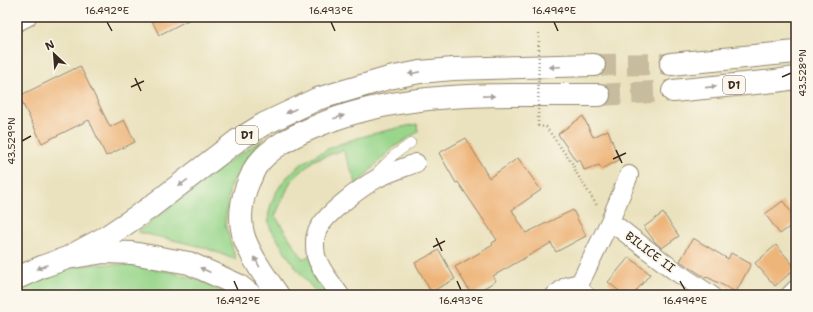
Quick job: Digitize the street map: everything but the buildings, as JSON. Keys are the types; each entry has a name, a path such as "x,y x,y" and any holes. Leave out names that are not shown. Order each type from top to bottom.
{"highway":[{"path":"764,56 796,45"},
{"name":"D1","path":"671,64 796,52"},
{"name":"D1","path":"17,278 67,258 106,237 148,209 238,140 264,124 317,99 381,80 420,72 453,69 594,66"},
{"name":"D1","path":"672,91 796,78"},
{"name":"D1","path":"278,295 259,267 245,240 241,216 246,190 256,166 273,148 329,120 367,109 401,102 450,97 598,95"},
{"path":"67,258 104,252 132,253 189,263 238,285 251,295"}],"street":[{"path":"17,22 27,17"},
{"path":"340,295 318,260 315,246 317,232 324,221 339,206 378,178 416,163"},
{"path":"555,295 567,286 586,289 610,221 629,175"},
{"name":"BILICE II","path":"610,221 675,271 711,295"},
{"path":"790,295 796,289"}],"lane":[{"path":"378,178 378,170 394,155 412,143"}],"path":[{"path":"539,31 538,126 546,127 572,163 577,174 601,212 610,221"}],"green space":[{"path":"417,124 418,132 394,147 357,185 343,150 314,160 291,181 275,216 303,259 310,255 333,295 319,295 296,267 272,232 269,211 277,191 289,176 303,163 320,153 339,144 379,132"},
{"path":"265,138 250,154 230,186 225,224 236,260 203,247 138,232 216,171"},
{"path":"94,264 133,265 171,272 206,282 227,295 17,295 17,287 62,269"}],"tunnel":[{"path":"594,65 671,64"},
{"path":"599,95 673,91"}]}
